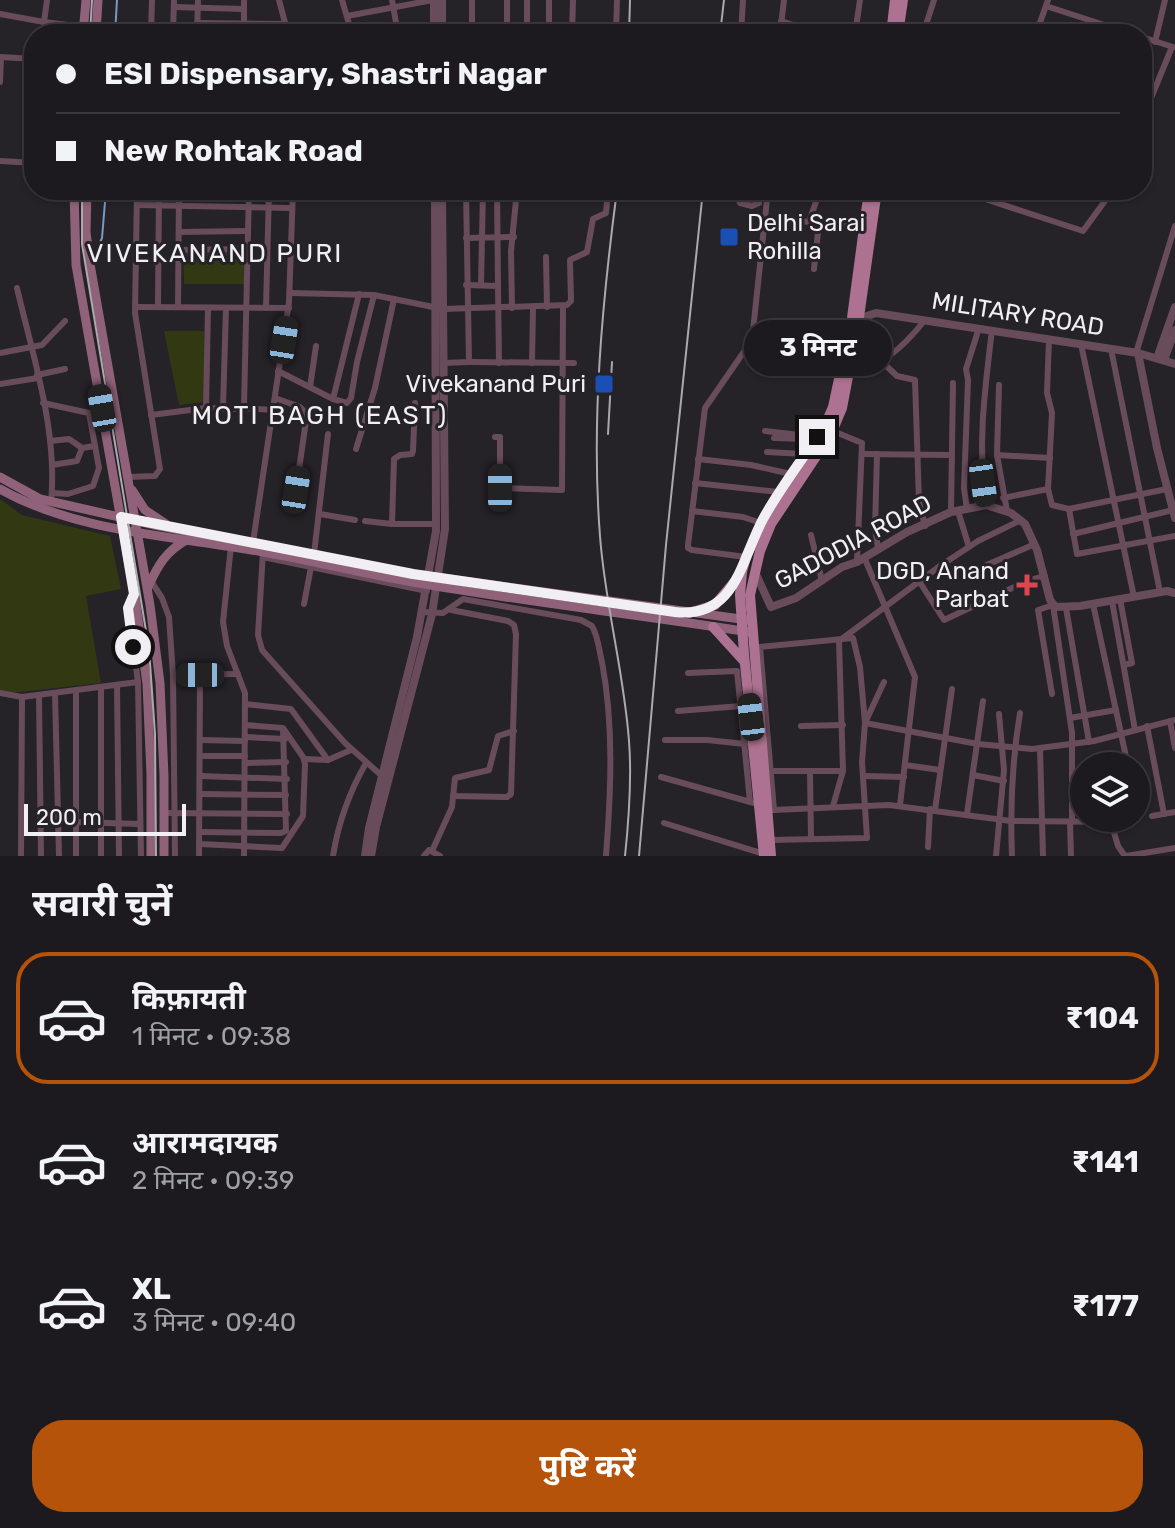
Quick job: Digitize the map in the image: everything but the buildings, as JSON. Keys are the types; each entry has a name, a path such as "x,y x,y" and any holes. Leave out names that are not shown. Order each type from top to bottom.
{"main road":[{"path":"84,24 86,0"},
{"path":"97,24 98,0"},
{"path":"892,24 895,0"},
{"path":"899,24 903,0"},
{"path":"74,200 76,265 123,528 147,684 145,739 151,856"},
{"path":"87,200 90,264 127,480 149,584 160,683 164,856"},
{"path":"766,855 770,840 762,807 744,661 751,573 771,524 833,431 842,408 868,200"},
{"path":"751,573 746,557 761,523 833,407 858,324 876,200"},
{"path":"0,477 24,492 121,517 136,526 263,554 674,616 713,627 747,626"},
{"path":"127,480 145,510 175,529"},
{"path":"0,489 49,513 123,528 175,529 253,542 413,578"},
{"path":"149,584 162,560 188,539"},
{"path":"674,616 715,605 751,573"},
{"path":"689,613 747,626"},
{"path":"747,626 766,855"},
{"path":"713,627 744,661"}],"street":[{"path":"44,22 47,0"},
{"path":"151,24 152,0"},
{"path":"244,0 244,24"},
{"path":"279,0 285,24"},
{"path":"342,0 349,24"},
{"path":"347,16 392,4 434,0 434,24"},
{"path":"442,0 442,24"},
{"path":"472,0 472,24"},
{"path":"507,0 507,24"},
{"path":"527,0 527,24"},
{"path":"549,0 549,24"},
{"path":"572,24 573,0"},
{"path":"616,24 617,0"},
{"path":"742,24 743,0"},
{"path":"781,24 784,0"},
{"path":"856,24 860,0"},
{"path":"926,24 934,0"},
{"path":"1155,42 1165,0"},
{"path":"173,24 174,3 222,4 243,9"},
{"path":"1040,24 1047,3 1105,24"},
{"path":"198,4 197,23 222,24"},
{"path":"392,4 397,24"},
{"path":"0,14 53,24"},
{"path":"781,21 790,24"},
{"path":"1152,41 1174,47 1152,97"},
{"path":"0,82 1,58 24,59"},
{"path":"0,161 24,162"},
{"path":"127,480 159,473 160,465 135,307 137,200"},
{"path":"158,200 158,306"},
{"path":"178,307 179,200"},
{"path":"243,408 249,200"},
{"path":"266,308 269,200"},
{"path":"253,542 289,308 292,200"},
{"path":"371,856 445,529 443,363 435,200"},
{"path":"365,856 382,776 427,613 436,524 442,200"},
{"path":"466,200 469,362"},
{"path":"481,285 483,200"},
{"path":"497,200 499,363"},
{"path":"512,308 516,200"},
{"path":"290,293 374,295 439,309 569,305 570,260 587,252 593,219 606,213 607,200"},
{"path":"739,200 752,206 759,203 758,200"},
{"path":"746,557 688,548 705,408 752,340 767,200"},
{"path":"809,222 817,200"},
{"path":"988,200 1083,231 1106,200"},
{"path":"137,205 292,208"},
{"path":"784,220 864,226"},
{"path":"814,269 819,223"},
{"path":"1073,534 1145,517 1174,514 1137,353 1175,226"},
{"path":"179,232 248,231"},
{"path":"466,238 514,237"},
{"path":"178,250 248,249"},
{"path":"546,257 547,307"},
{"path":"1165,258 1175,262"},
{"path":"466,285 498,286"},
{"path":"17,288 50,441 51,498 95,484 99,468 87,411 43,403"},
{"path":"333,399 359,294"},
{"path":"278,371 333,399 345,403 350,401 374,295"},
{"path":"356,449 375,388 394,299"},
{"path":"495,437 500,437 500,488 562,490 563,306"},
{"path":"135,307 289,308"},
{"path":"532,363 533,307"},
{"path":"1160,359 1175,307"},
{"path":"206,408 208,308"},
{"path":"223,408 226,308"},
{"name":"MILITARY ROAD","path":"858,324 876,313 1137,353 1175,364"},
{"path":"752,340 865,368 901,347 925,320"},
{"path":"0,353 45,343 65,321"},
{"path":"959,511 964,488 966,369 979,328"},
{"path":"986,505 983,440 992,330"},
{"path":"1160,359 1175,330"},
{"path":"1049,339 1047,393 1052,413 1048,489 1052,505 1069,509 1167,489"},
{"path":"1081,344 1134,597"},
{"path":"310,387 316,346"},
{"path":"1111,349 1160,592"},
{"path":"880,360 897,376 915,380 919,502 925,526"},
{"path":"443,363 574,363"},
{"path":"0,384 65,369"},
{"path":"953,383 951,455 959,511 969,547"},
{"path":"999,385 997,455 1007,511"},
{"path":"275,398 300,407 307,414 296,490"},
{"path":"392,524 394,459 400,455 410,455 413,451 415,403"},
{"path":"151,415 206,408 273,410"},
{"path":"765,431 816,438"},
{"path":"833,431 862,443 860,560 915,677 900,805"},
{"path":"314,554 328,434"},
{"path":"774,438 816,438"},
{"path":"50,441 69,439 82,448 95,446"},
{"path":"52,465 77,461 82,448"},
{"path":"767,452 805,454"},
{"path":"862,454 951,455"},
{"path":"877,454 875,532 878,548"},
{"path":"997,455 1050,458"},
{"path":"698,459 751,465 791,474"},
{"path":"695,483 779,492"},
{"path":"1003,498 1048,489"},
{"name":"GADODIA ROAD","path":"751,573 771,607 796,598 842,567 878,548 959,511 986,505 1007,511 1021,520 1035,544 1053,605"},
{"path":"1069,509 1077,554 1175,536"},
{"path":"692,511 743,517 761,523"},
{"path":"320,514 355,520"},
{"path":"839,641 969,547 1021,520"},
{"path":"365,521 436,524"},
{"path":"811,535 822,581"},
{"path":"966,574 1035,544"},
{"path":"231,546 223,622 226,640 244,690 244,856"},
{"path":"382,776 351,750 262,650 258,635 263,554 427,591"},
{"path":"304,604 311,567"},
{"path":"751,573 770,771 762,807"},
{"path":"919,581 944,620 1027,581 1045,576"},
{"path":"149,584 168,613 173,675 175,856"},
{"path":"1052,694 1038,610 1053,605 1066,608 1169,590 1175,593"},
{"path":"134,594 128,608 145,739 141,856"},
{"path":"451,610 463,599 581,620 594,629 604,676 611,757 612,788 606,856"},
{"path":"1116,600 1132,663 1124,665 1135,730"},
{"path":"1093,604 1125,752"},
{"path":"1053,605 1072,752"},
{"path":"1066,608 1089,742"},
{"path":"427,613 451,610 508,621 514,625 516,634 510,796 453,796"},
{"path":"760,647 839,641 852,637 855,640 865,723 866,839 770,840"},
{"path":"833,806 843,771 839,641"},
{"path":"688,673 736,670 745,744 762,807"},
{"path":"173,675 238,674"},
{"path":"199,856 200,675"},
{"path":"0,693 22,697 138,682"},
{"path":"865,723 884,682"},
{"path":"117,685 119,856"},
{"path":"101,687 101,856"},
{"path":"928,847 952,689"},
{"path":"76,691 76,856"},
{"path":"55,693 59,856"},
{"path":"39,695 41,856"},
{"path":"21,856 22,697"},
{"path":"967,814 983,701"},
{"path":"245,704 291,709 328,760"},
{"path":"678,711 741,706"},
{"path":"1070,718 1116,710"},
{"path":"1012,856 1014,748 1020,713"},
{"path":"996,856 1004,781 999,714"},
{"path":"865,723 978,744 1040,748 1089,742 1172,720 1175,748"},
{"path":"245,725 283,728"},
{"path":"801,726 843,725"},
{"path":"1147,726 1164,814"},
{"path":"200,832 285,833 287,779 283,728"},
{"path":"200,844 282,848 293,835 304,814 305,759 283,728"},
{"path":"424,856 432,851 451,810 455,778 489,770 498,736 514,731"},
{"path":"200,740 285,739"},
{"path":"665,740 745,744"},
{"path":"1040,748 1043,856"},
{"path":"305,759 328,760 351,750"},
{"path":"200,756 286,762"},
{"path":"333,856 338,832 366,763"},
{"path":"905,765 940,770"},
{"path":"770,771 843,771"},
{"path":"810,772 811,839"},
{"path":"973,775 1004,781"},
{"path":"200,776 287,779"},
{"path":"864,776 904,777"},
{"path":"661,777 762,807 900,805 1011,821 1070,822"},
{"path":"200,794 286,795"},
{"path":"1152,816 1175,812"},
{"path":"164,813 287,814"},
{"path":"75,822 140,824"},
{"path":"664,823 766,855"},
{"path":"1071,832 1071,856"},
{"path":"1114,832 1118,846 1126,856 1175,848"},
{"path":"432,851 440,856"}],"green space":[{"path":"245,249 244,284 184,284 183,251"},
{"path":"164,331 204,331 204,402 179,405"},
{"path":"0,499 22,515 110,536 121,589 86,596 101,683 9,693 0,690"}],"waterway":[{"path":"116,24 117,0"},
{"path":"98,247 102,238 105,200"}],"railway":[{"path":"91,24 92,0"},
{"path":"629,24 630,0"},
{"path":"721,24 724,0"},
{"path":"82,200 82,244 149,649 155,734 156,856"},
{"path":"616,200 603,319 597,449 602,562 629,741 630,798 625,856"},
{"path":"639,856 666,545 702,200"},
{"path":"608,434 612,362"}],"place":[{"name":"Delhi Sarai Rohilla","path":"729,237"},
{"name":"Vivekanand Puri","path":"604,384"},
{"name":"DGD, Anand Parbat","path":"1027,585"}],"district":[{"name":"VIVEKANAND PURI","path":"215,253"},
{"name":"MOTI BAGH (EAST)","path":"320,415"}],"route":[{"path":"133,647 128,608 134,594 121,517 413,574 675,612 689,613 710,608 730,590 742,572 764,518 817,437"}]}
